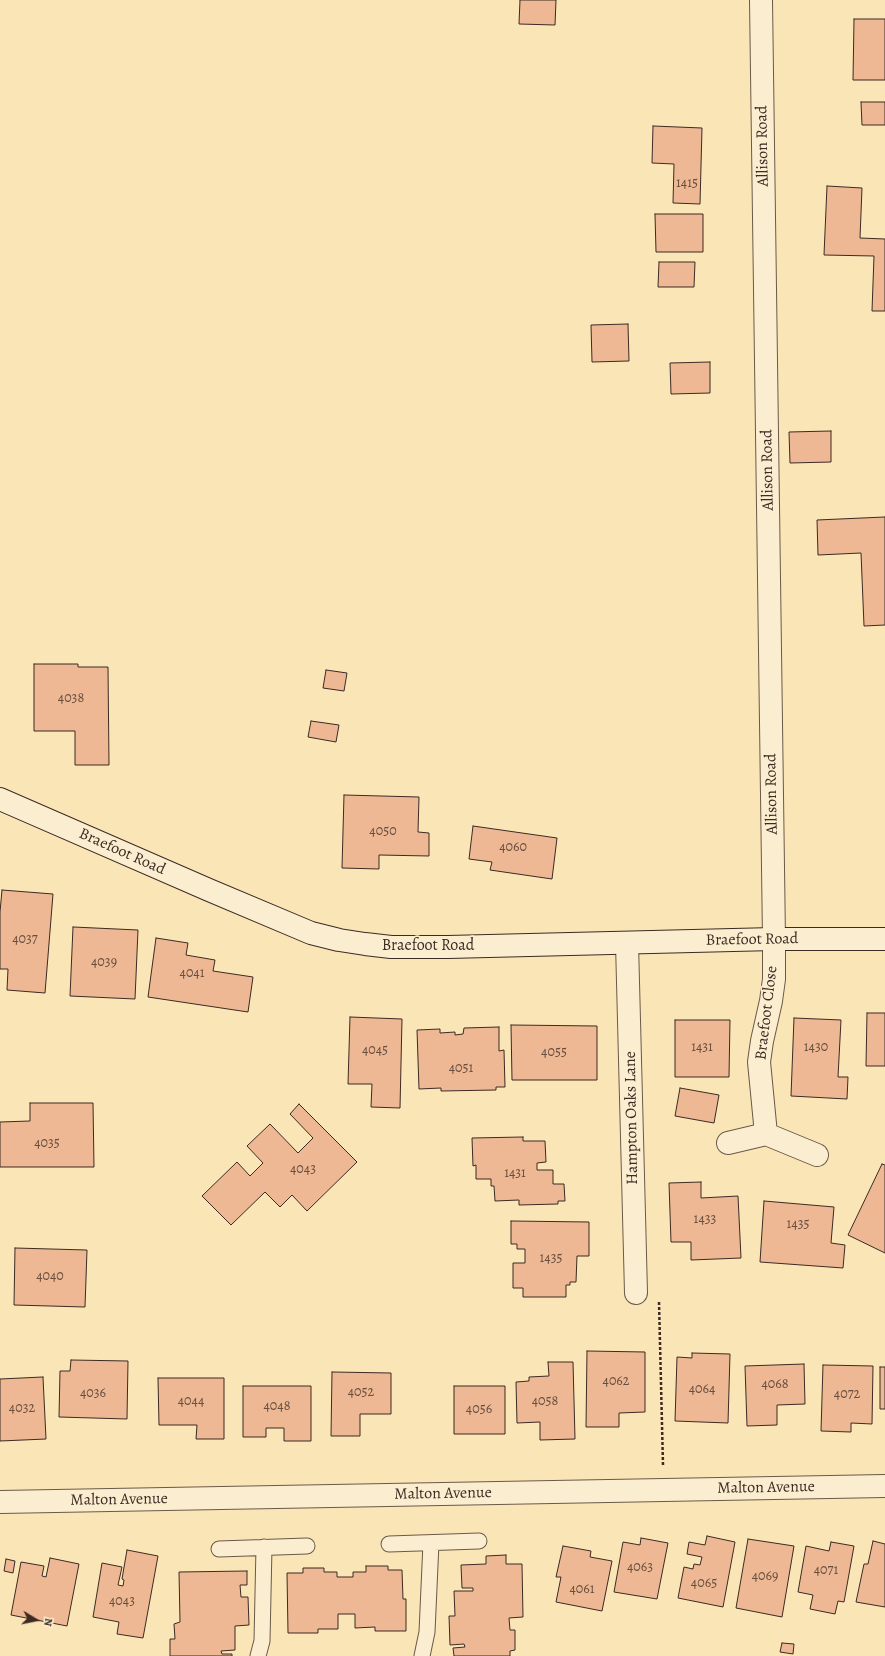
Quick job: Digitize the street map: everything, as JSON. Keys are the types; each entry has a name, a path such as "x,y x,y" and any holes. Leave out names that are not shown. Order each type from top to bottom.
{"street":[{"name":"Allison Road","path":"761,0 774,939"},
{"name":"Braefoot Road","path":"0,799 312,933 339,940 391,947 885,938"},
{"name":"Braefoot Close","path":"766,1134 759,1062 774,979 774,939"},
{"name":"Hampton Oaks Lane","path":"627,943 636,1293"},
{"path":"728,1143 766,1134 817,1155"},
{"name":"Malton Avenue","path":"0,1502 885,1486"}],"lane":[{"path":"389,1544 479,1541"},
{"path":"422,1656 427,1632 431,1543"},
{"path":"219,1549 307,1546"},
{"path":"258,1656 262,1641 264,1547"}],"building":[{"path":"520,0 556,0 555,25 519,24"},
{"path":"854,19 885,19 885,80 853,80"},
{"path":"861,102 885,102 885,125 862,125"},
{"path":"653,126 702,128 700,204 673,203 674,164 652,163"},
{"path":"827,186 862,188 860,238 885,239 885,311 872,311 874,256 824,255"},
{"path":"655,214 703,214 703,252 656,252"},
{"path":"659,262 695,262 694,287 658,287"},
{"path":"628,324 629,361 592,362 591,325"},
{"path":"710,362 710,393 671,394 670,363"},
{"path":"831,431 831,462 790,463 789,432"},
{"path":"885,517 885,625 864,626 861,553 818,555 817,520"},
{"path":"34,664 78,664 78,667 108,667 109,765 75,765 75,731 34,731"},
{"path":"326,670 347,673 344,691 323,688"},
{"path":"311,721 339,725 336,742 308,737"},
{"path":"344,795 419,797 418,832 429,833 429,856 379,855 379,869 342,868"},
{"path":"473,826 557,838 552,879 490,870 492,862 469,859"},
{"path":"2,890 53,894 45,993 7,990 8,969 0,969 0,912"},
{"path":"73,927 138,930 135,999 70,996"},
{"path":"156,938 188,943 186,955 215,960 213,971 253,977 248,1012 148,997"},
{"path":"867,1013 885,1013 885,1066 866,1066"},
{"path":"350,1017 402,1019 400,1108 371,1107 372,1084 348,1084"},
{"path":"794,1018 841,1020 838,1077 848,1077 847,1099 791,1096"},
{"path":"675,1020 730,1020 729,1077 675,1077"},
{"path":"511,1025 597,1026 597,1080 512,1080"},
{"path":"499,1027 499,1051 504,1050 505,1087 496,1087 496,1090 441,1091 441,1088 419,1089 417,1030 440,1029 440,1033 455,1032 455,1035 463,1034 464,1028"},
{"path":"680,1088 719,1095 714,1123 675,1116"},
{"path":"30,1103 93,1103 94,1167 0,1167 0,1122 30,1121"},
{"path":"299,1104 357,1162 307,1211 292,1195 280,1207 265,1192 231,1225 202,1196 237,1162 250,1176 263,1163 247,1146 270,1124 298,1153 313,1138 290,1114"},
{"path":"523,1137 523,1141 545,1141 546,1162 537,1163 537,1170 553,1170 553,1184 564,1184 565,1201 558,1201 558,1204 519,1205 519,1200 495,1201 494,1186 491,1186 491,1179 476,1179 476,1165 473,1166 472,1138"},
{"path":"882,1164 885,1165 885,1253 848,1235"},
{"path":"701,1182 701,1198 738,1196 741,1258 691,1260 691,1242 671,1242 669,1183"},
{"path":"764,1201 834,1207 831,1243 845,1245 843,1268 760,1262"},
{"path":"511,1221 589,1222 589,1256 577,1256 576,1282 570,1282 570,1285 566,1285 566,1297 523,1297 523,1288 513,1288 513,1263 525,1263 525,1249 517,1249 517,1244 511,1244"},
{"path":"15,1248 87,1250 85,1307 14,1305"},
{"path":"587,1351 645,1352 645,1412 619,1413 619,1427 586,1427"},
{"path":"692,1353 730,1354 728,1423 675,1421 677,1357 692,1358"},
{"path":"71,1360 128,1361 127,1419 59,1417 60,1371 70,1371"},
{"path":"548,1362 573,1362 575,1439 540,1440 540,1422 517,1423 516,1382 529,1381 529,1377 549,1376"},
{"path":"804,1364 805,1404 777,1405 777,1425 747,1426 745,1366"},
{"path":"823,1365 873,1366 872,1424 851,1423 851,1432 821,1431"},
{"path":"880,1367 885,1367 885,1409 880,1409"},
{"path":"332,1372 391,1373 391,1414 360,1414 360,1436 331,1436"},
{"path":"43,1377 46,1439 0,1441 0,1379"},
{"path":"158,1378 224,1378 224,1439 196,1439 197,1425 159,1425"},
{"path":"243,1386 311,1386 311,1441 284,1441 284,1428 266,1428 266,1437 243,1437"},
{"path":"454,1386 505,1386 505,1434 454,1434"},
{"path":"707,1536 735,1542 723,1607 678,1598 684,1567 693,1569 694,1564 700,1565 702,1557 687,1554 689,1542 705,1545"},
{"path":"641,1538 668,1543 657,1599 614,1592 623,1542 640,1545"},
{"path":"748,1539 794,1546 782,1617 736,1608"},
{"path":"873,1541 885,1544 885,1607 856,1602 864,1564 868,1564"},
{"path":"831,1542 854,1546 844,1602 838,1601 835,1614 810,1609 813,1595 798,1592 806,1546 829,1551"},
{"path":"563,1546 591,1551 590,1557 612,1561 602,1611 556,1602 561,1577 556,1577"},
{"path":"127,1550 158,1556 143,1638 117,1634 119,1622 93,1617 102,1563 122,1567 118,1585 123,1586 124,1580 122,1579"},
{"path":"506,1555 506,1564 522,1564 523,1617 509,1618 510,1630 515,1630 515,1650 510,1651 510,1656 454,1656 453,1648 465,1647 464,1644 450,1645 449,1616 455,1616 454,1591 473,1591 473,1588 462,1588 461,1565 486,1564 486,1556"},
{"path":"50,1558 79,1564 67,1626 11,1615 21,1562 44,1566 42,1576 46,1577"},
{"path":"6,1559 15,1561 13,1573 4,1571"},
{"path":"366,1566 388,1566 388,1570 402,1570 403,1599 406,1599 406,1631 375,1631 375,1627 355,1628 355,1614 338,1614 338,1629 318,1629 318,1633 288,1633 287,1573 303,1573 303,1568 324,1568 324,1572 337,1572 337,1577 353,1577 353,1572 366,1572"},
{"path":"247,1571 247,1585 240,1585 241,1597 248,1597 249,1625 235,1626 235,1650 221,1651 222,1654 232,1654 232,1656 170,1656 170,1639 175,1639 174,1624 180,1622 179,1572"},
{"path":"782,1643 794,1644 793,1654 780,1652"}]}
